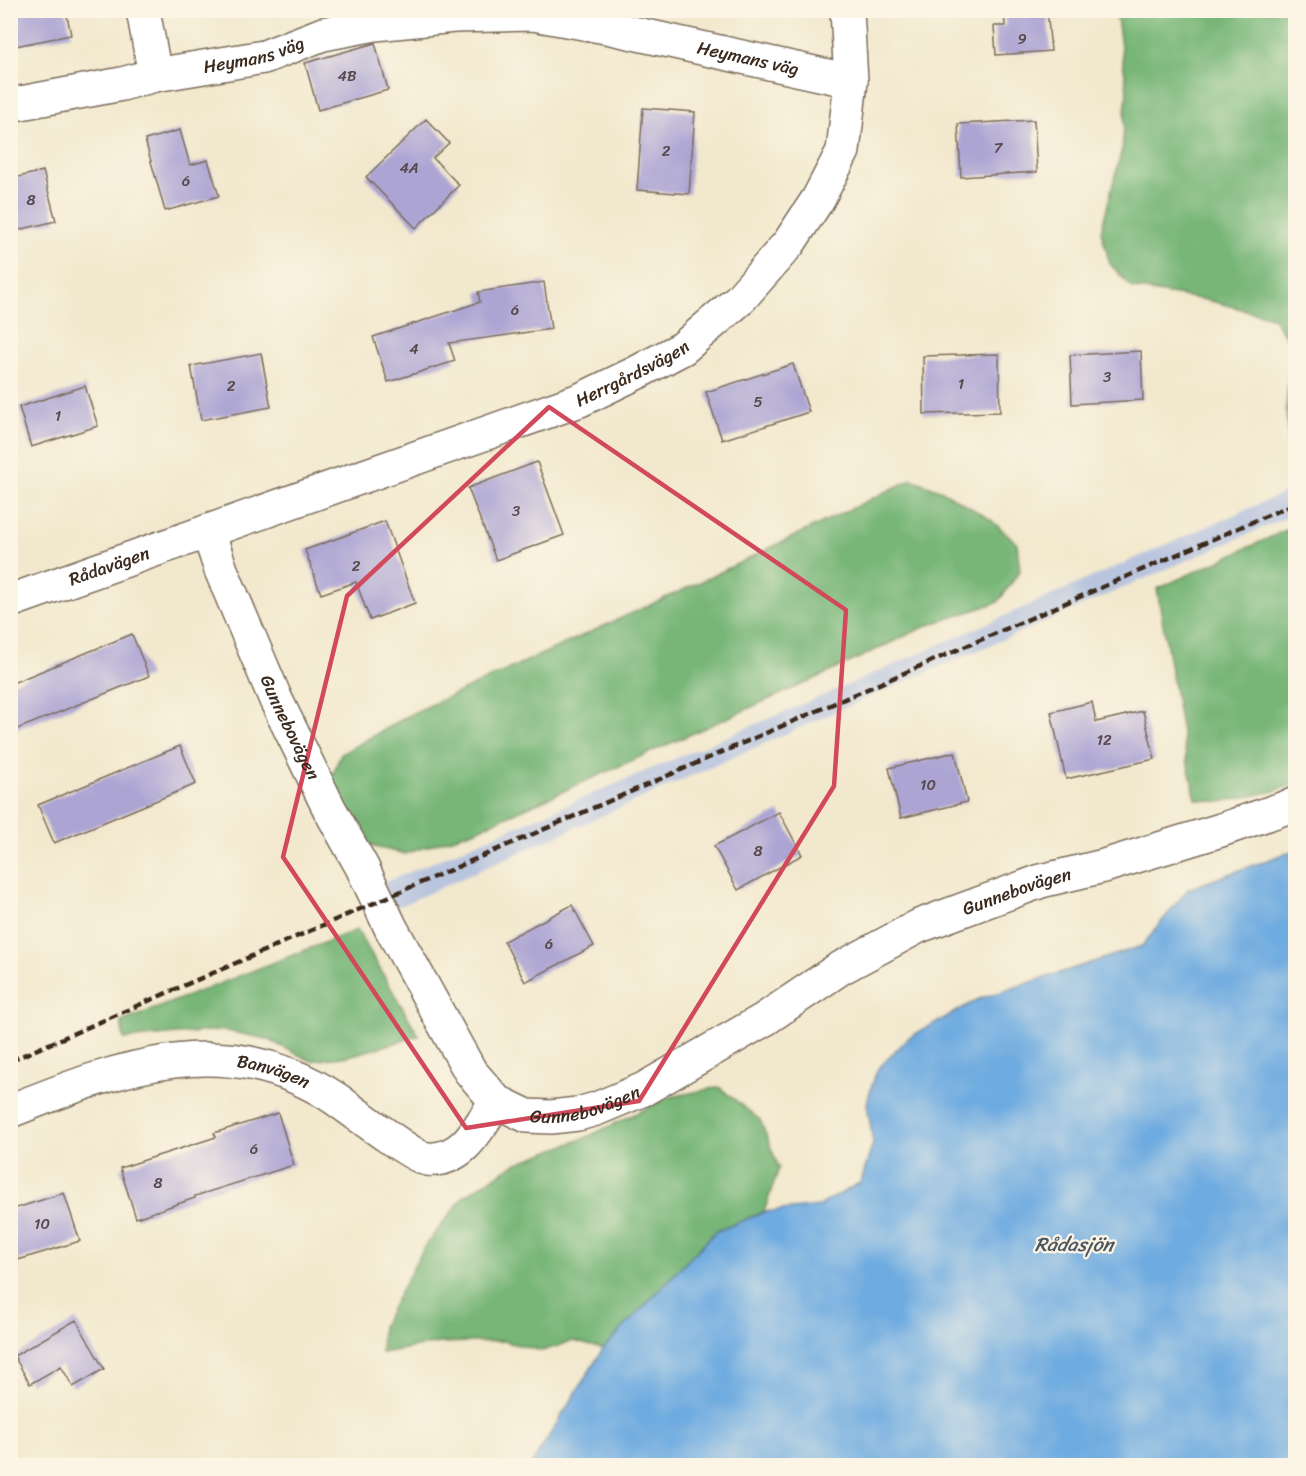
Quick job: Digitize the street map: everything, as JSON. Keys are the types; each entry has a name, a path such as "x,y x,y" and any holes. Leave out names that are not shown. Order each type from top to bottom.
{"street":[{"path":"143,10 155,75"},
{"name":"Herrgårdsvägen","path":"208,531 580,400 683,348 739,300 789,243 818,199 843,151 851,81 847,10"},
{"name":"Heymans väg","path":"10,105 122,84 155,75 264,57 323,34 375,24 454,16 533,15 606,27 851,81"},
{"name":"Rådavägen","path":"10,600 208,531"},
{"name":"Gunnebovägen","path":"208,531 221,570 276,700 391,928 470,1071 496,1101 527,1116 551,1117 596,1109 644,1089 765,1018 839,969 919,926 1041,881 1104,866 1296,804"},
{"name":"Banvägen","path":"10,1111 52,1094 130,1068 182,1059 230,1060 274,1069 323,1090 403,1146 426,1159 449,1156 468,1144 496,1101"}],"highlighted area":[{"path":"549,407 846,610 834,786 639,1101 466,1128 283,857 347,596"}],"shaded area":[{"path":"1295,488 1295,514 848,706 393,909 379,885 845,686"}],"green space":[{"path":"1116,11 1295,11 1296,465 1290,468 1286,407 1292,345 1272,317 1207,300 1132,288 1110,264 1101,231 1122,149 1127,90"},
{"path":"912,479 942,491 990,519 1017,543 1020,571 998,602 926,626 819,677 476,830 405,854 358,843 330,781 341,754 413,713 698,583"},
{"path":"1295,526 1295,784 1271,792 1220,802 1196,799 1186,756 1157,589"},
{"path":"357,930 419,1036 349,1056 311,1061 267,1039 222,1030 124,1039 121,1022"},
{"path":"719,1087 760,1120 779,1168 764,1212 715,1232 603,1349 573,1341 542,1351 503,1341 439,1343 381,1353 382,1326 425,1246 464,1196 515,1164 587,1137 670,1097"}],"water":[{"name":"Rådasjön","path":"1295,850 1295,1465 531,1465 603,1349 715,1232 764,1212 819,1206 861,1182 873,1143 867,1103 872,1085 877,1070 908,1038 979,999 1142,946 1188,889"}],"building":[{"path":"10,10 66,10 71,35 10,47"},
{"path":"1004,10 1047,10 1051,51 996,55 994,26 1005,26"},
{"path":"375,43 388,90 318,110 305,63"},
{"path":"643,108 695,112 689,194 637,190"},
{"path":"426,119 449,143 433,158 459,185 416,228 366,177"},
{"path":"1034,120 1037,172 961,177 958,124"},
{"path":"180,130 190,165 208,160 219,196 165,211 145,140"},
{"path":"43,171 56,221 10,232 10,179"},
{"path":"544,282 551,329 449,343 455,361 388,382 373,337 480,302 478,292"},
{"path":"1141,351 1143,400 1072,404 1070,355"},
{"path":"261,353 271,407 201,420 191,366"},
{"path":"999,354 1000,412 924,414 923,356"},
{"path":"793,364 809,412 722,440 706,392"},
{"path":"85,386 98,426 31,447 19,407"},
{"path":"537,462 564,535 496,560 468,488"},
{"path":"385,521 415,603 370,620 356,582 321,594 305,550"},
{"path":"132,634 149,676 10,732 10,684"},
{"path":"1092,702 1096,722 1143,711 1155,759 1066,779 1051,712"},
{"path":"180,746 196,784 54,843 38,805"},
{"path":"955,752 967,802 901,818 889,768"},
{"path":"779,812 802,855 738,890 714,846"},
{"path":"572,905 594,946 525,982 504,941"},
{"path":"278,1113 294,1165 195,1196 195,1198 136,1218 120,1168 216,1137 214,1133"},
{"path":"64,1193 80,1241 18,1260 10,1238 10,1210"},
{"path":"76,1320 104,1369 73,1387 61,1366 30,1384 14,1356"}],"railway":[{"path":"10,1061 1296,503"}]}
